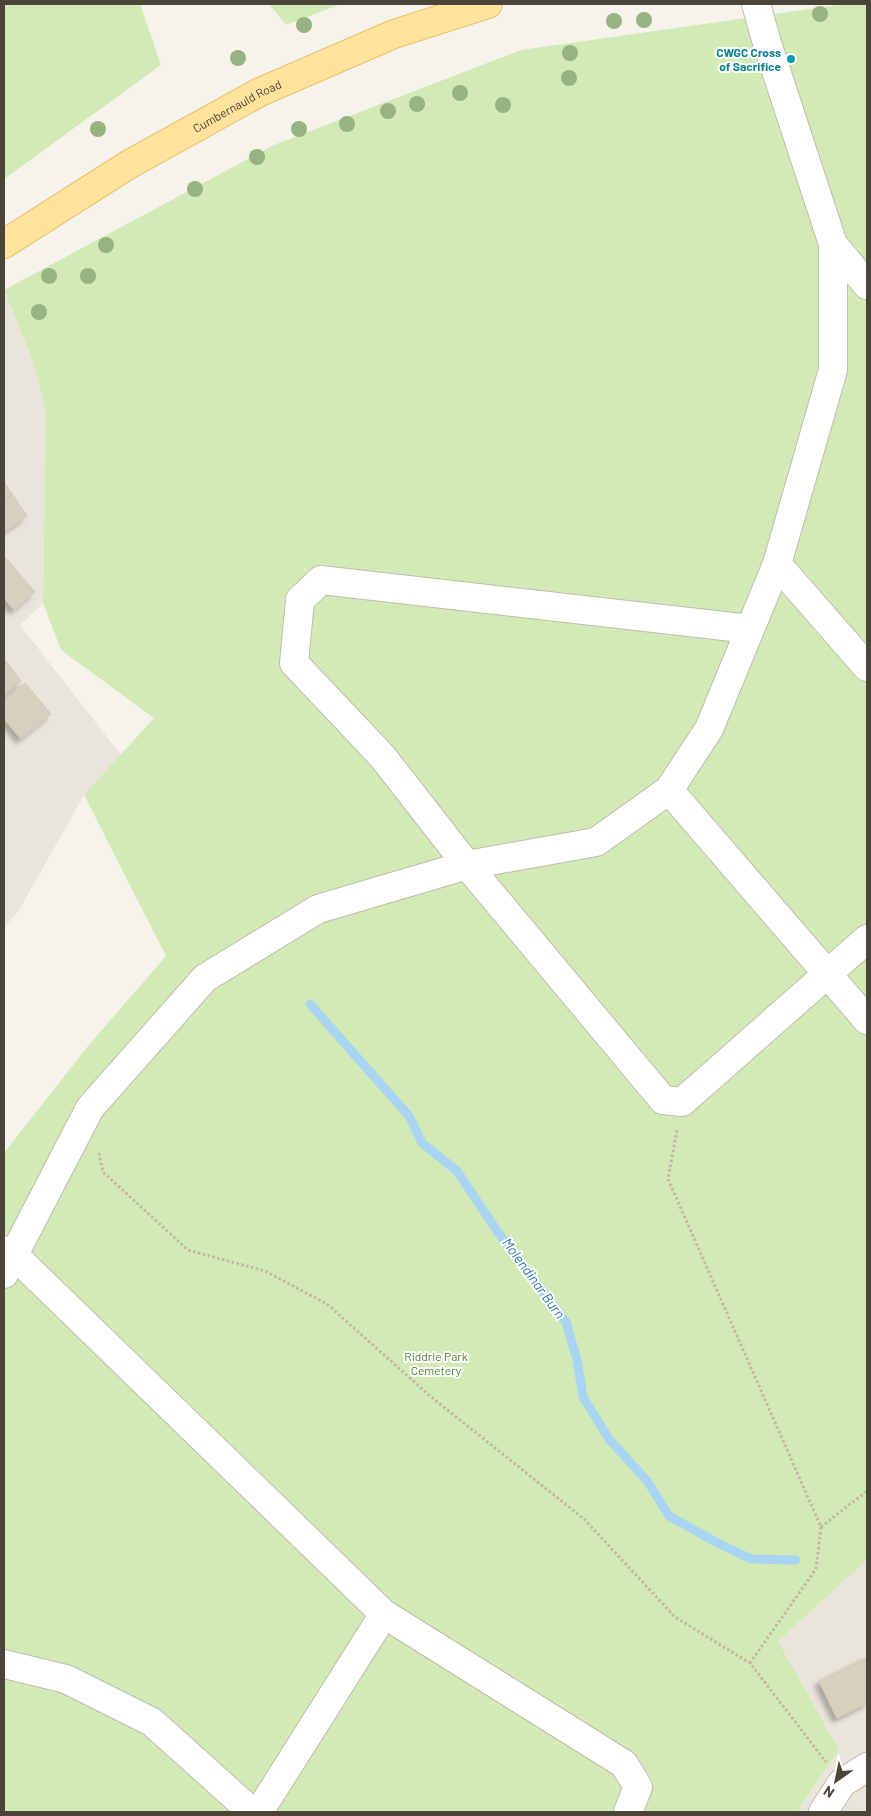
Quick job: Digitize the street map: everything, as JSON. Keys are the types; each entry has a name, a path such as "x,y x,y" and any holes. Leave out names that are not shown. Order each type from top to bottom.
{"main road":[{"name":"Cumbernauld Road","path":"4,244 128,165 260,92 394,34 488,4"}],"street":[{"path":"628,1812 638,1788 624,1764 384,1614 7,1260 90,1108 205,978 318,909 467,865 596,842 669,790 709,729 776,564 833,370 833,244 756,4"},
{"path":"833,244 867,285"},
{"path":"776,564 867,667"},
{"path":"750,629 321,580 300,600 294,663 382,756 467,865 663,1100 682,1102 867,939"},
{"path":"669,790 867,1020"},
{"path":"259,1812 384,1614"},
{"path":"4,1664 66,1679 152,1722 252,1812"},
{"path":"823,1812 842,1783 867,1767"}],"path":[{"path":"682,1102 668,1179 821,1528 816,1569 750,1663"},
{"path":"90,1108 103,1172 188,1250 265,1271 326,1304 430,1396 584,1519 675,1617 750,1663 842,1783"},
{"path":"821,1528 867,1491"}],"shaded area":[{"path":"4,290 32,359 46,410 43,603 20,625 121,755 84,795 18,912 4,927"},
{"path":"867,1560 867,1812 797,1812 839,1750 778,1641"}],"green space":[{"path":"4,4 140,4 161,65 4,179"},
{"path":"269,4 341,4 286,25"},
{"name":"Riddrie Park Cemetery","path":"845,4 867,4 867,1560 778,1641 839,1750 797,1812 4,1812 4,1153 88,1046 166,956 84,795 154,718 61,650 43,603 46,410 32,359 4,290 274,145 521,50"}],"building":[{"path":"4,482 12,494 4,500"},
{"path":"12,494 27,516 4,532 4,500"},
{"path":"4,556 35,592 14,610 4,598"},
{"path":"4,659 21,681 4,695"},
{"path":"25,683 51,714 21,739 4,719 4,701"},
{"path":"867,1657 867,1703 837,1718 819,1681"}],"waterway":[{"name":"Molendinar Burn","path":"310,1004 409,1116 422,1143 457,1171 497,1231 566,1322 577,1360 583,1397 609,1439 648,1482 669,1516 751,1559 796,1560"}],"place":[{"name":"CWGC Cross of Sacrifice","path":"791,59"}]}
